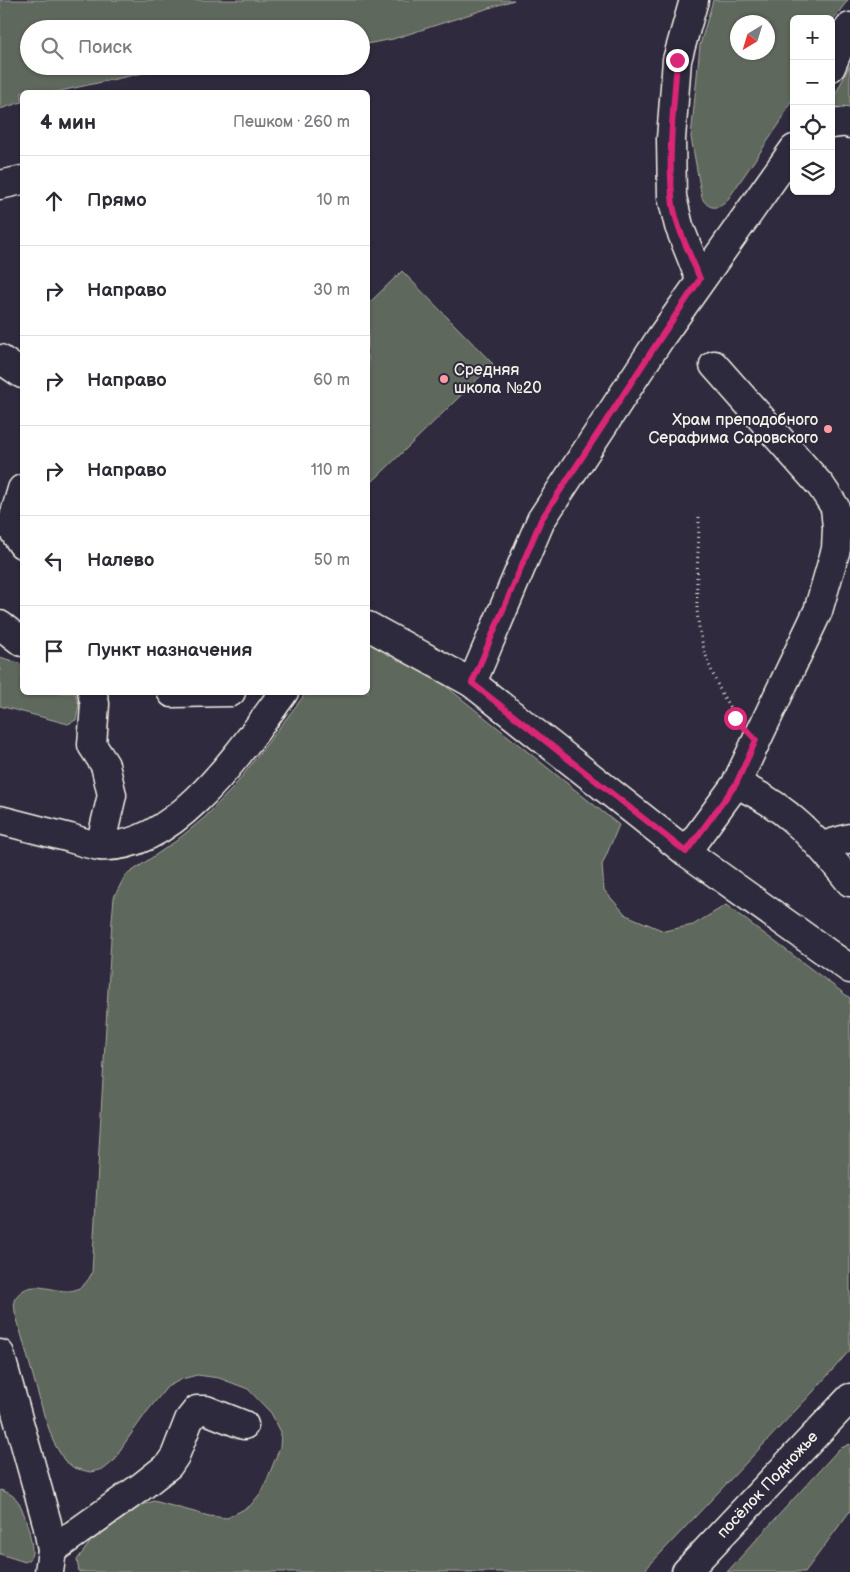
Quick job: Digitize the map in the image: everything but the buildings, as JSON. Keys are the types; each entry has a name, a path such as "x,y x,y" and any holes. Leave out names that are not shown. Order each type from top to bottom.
{"main road":[{"path":"694,0 677,60 671,139 672,197 679,226 700,279"},
{"path":"834,60 844,34 850,27"},
{"path":"835,124 847,122 850,124"},
{"path":"472,683 541,520 700,279 793,150"},
{"path":"0,185 20,180"},
{"path":"0,359 20,373"},
{"path":"686,852 736,784 818,611 836,549 837,528 834,507 821,486 714,365"},
{"path":"11,530 20,496"},
{"path":"0,624 20,640"},
{"path":"370,627 472,683 686,852 850,969"},
{"path":"0,820 100,846 136,841 162,828 192,804 219,777 282,695"},
{"path":"95,696 92,745 105,765 112,795 100,846"},
{"path":"736,784 759,794 798,823 822,846 850,882"},
{"path":"822,846 850,838"},
{"path":"0,1354 47,1523 50,1561"},
{"path":"50,1561 169,1465 175,1456 189,1420 197,1410 206,1410 244,1425"},
{"name":"посёлок Подножье","path":"686,1572 846,1410"}],"path":[{"path":"699,517 697,606 709,664 722,696 735,718 756,740"}],"green space":[{"path":"0,0 514,0 393,39 370,43 370,20 20,20 20,75 134,75 65,90 20,90 20,103 0,109"},
{"path":"713,0 848,0 835,17 835,15 790,15 790,103 780,123 723,205 710,206 702,198 691,137 700,45"},
{"path":"850,65 850,110 835,107 835,95"},
{"path":"402,271 493,364 370,484 370,302"},
{"path":"370,639 422,667 619,825 602,865 604,890 626,915 664,931 693,925 726,905 850,998 850,1350 813,1392 643,1572 79,1572 77,1560 91,1541 142,1505 154,1501 209,1516 227,1518 250,1506 263,1490 280,1447 281,1432 271,1413 248,1389 219,1378 197,1375 182,1379 167,1387 146,1413 115,1460 104,1469 90,1472 74,1468 64,1460 54,1443 44,1415 15,1312 14,1300 21,1292 31,1287 68,1291 77,1289 85,1284 92,1273 114,897 125,876 176,841 204,818 233,788 304,695 370,695"},
{"path":"0,657 20,663 20,695 76,695 79,705 76,720 68,724 0,706"},
{"path":"850,1444 850,1511 805,1572 727,1572 839,1449"},
{"path":"0,1490 15,1498 20,1504 25,1517 32,1553 30,1559 25,1562 0,1554"}],"place":[{"name":"Средняя школа №20","path":"444,379"},
{"name":"Храм преподобного Серафима Саровского","path":"828,429"}],"route":[{"path":"677,60 671,139 672,197 679,226 700,279 541,520 472,683 507,713 686,852 736,784 756,740 735,718"}]}
